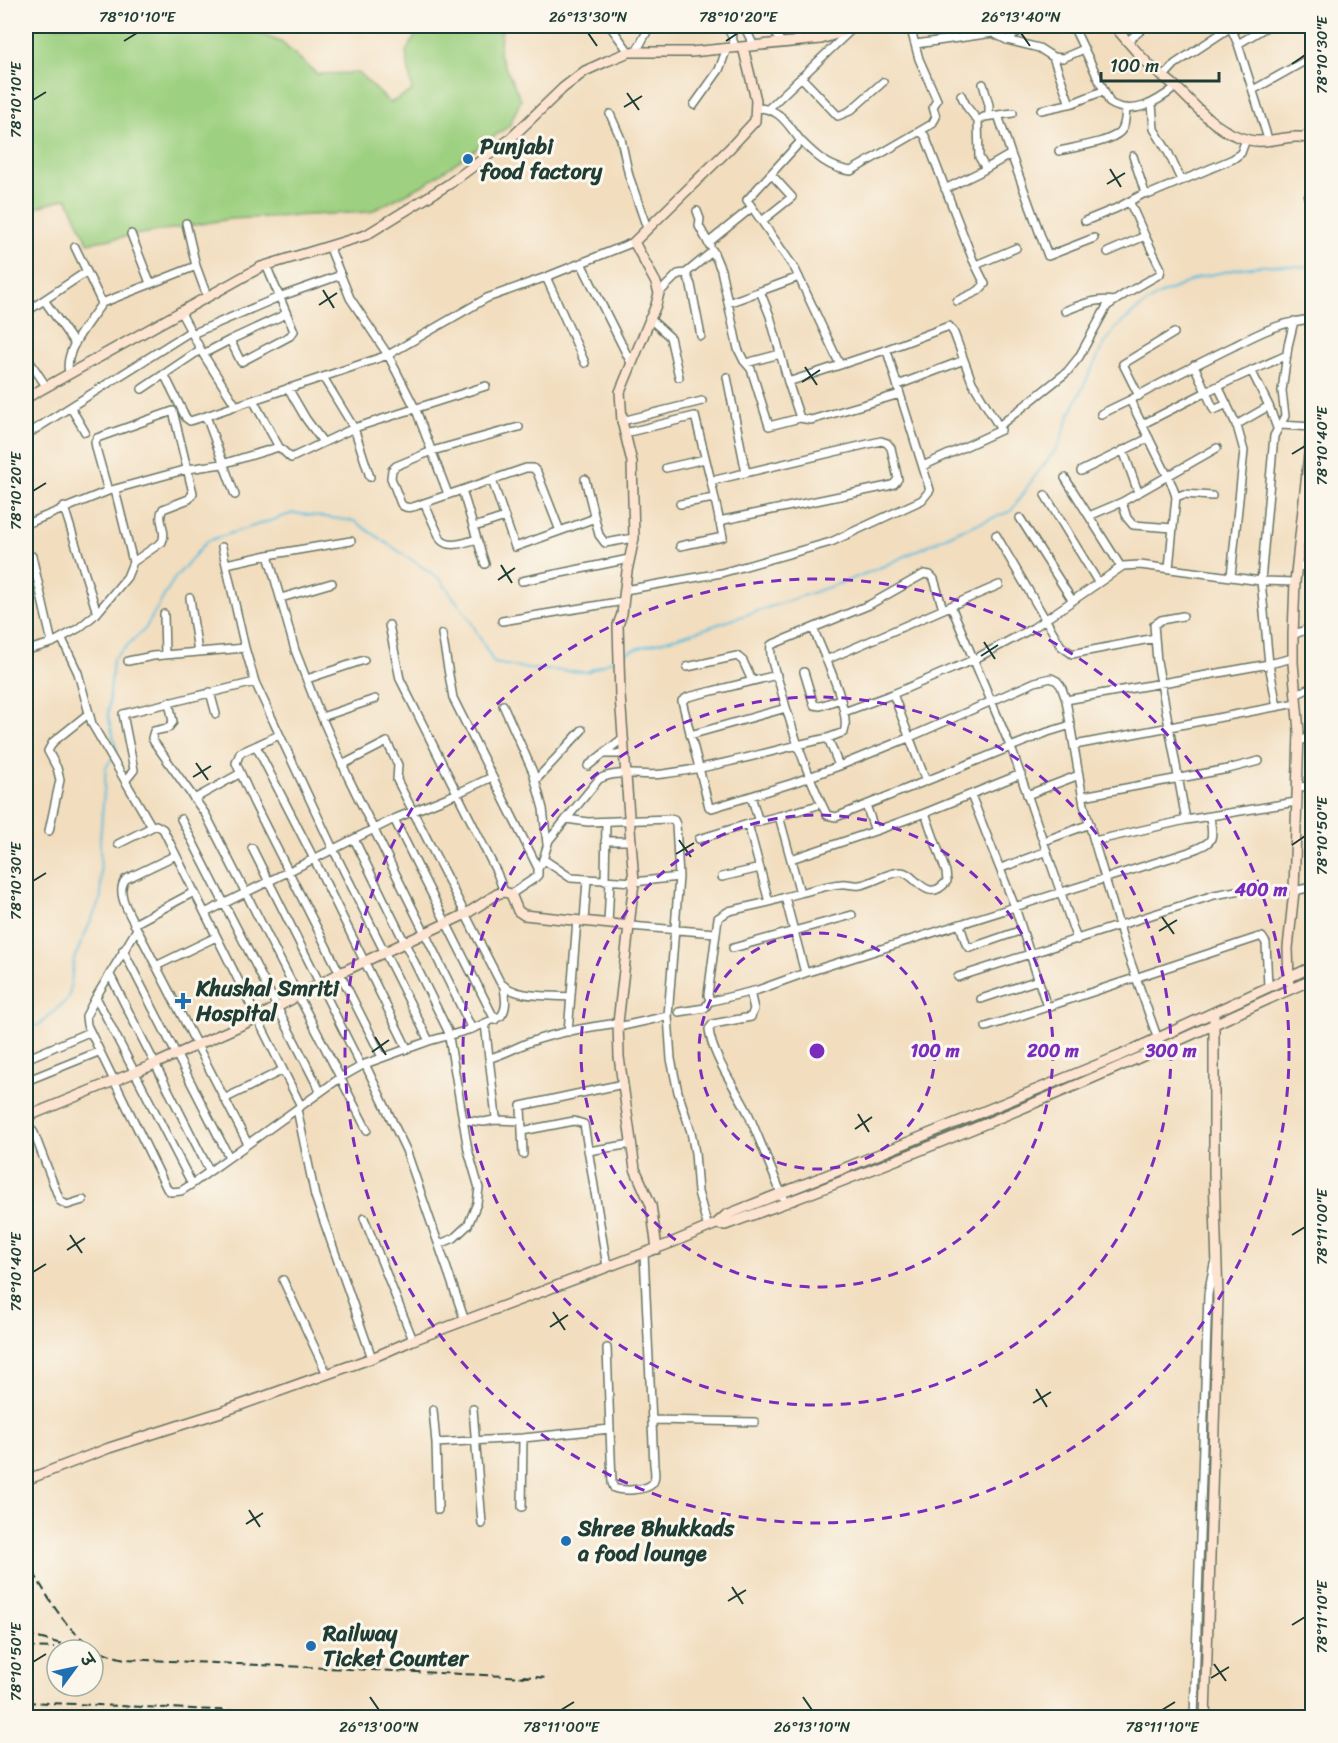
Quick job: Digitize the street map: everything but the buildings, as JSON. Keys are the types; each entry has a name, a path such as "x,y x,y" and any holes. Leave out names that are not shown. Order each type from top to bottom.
{"main road":[{"path":"1114,26 1201,114 1221,128 1246,139 1310,136"},
{"path":"26,398 207,296 266,266 366,235 450,184 509,140 563,88 585,71 632,52 690,52 821,39 856,28"},
{"path":"657,1249 651,1205 635,1169 619,1057 618,1025 634,882 621,710 618,626 634,538 632,462 622,421 620,392 659,293 634,242 646,228 674,205 755,121 756,100 735,48"},
{"path":"1290,989 1288,948 1294,891 1298,742 1293,635 1295,582 1312,427 1312,368"},
{"path":"26,1117 176,1055 257,1018 340,973 466,914 497,894 507,893 524,915 630,926"},
{"path":"783,1199 1158,1039 1312,967"},
{"path":"26,1480 109,1448 221,1412 372,1358 413,1340 657,1249 712,1226 726,1215 783,1199 943,1140 1161,1048 1312,980"},
{"path":"1205,1718 1218,1298 1214,1012"}],"street":[{"path":"610,26 632,52 650,26"},
{"path":"694,105 735,48 726,26"},
{"path":"744,26 754,46"},
{"path":"772,26 781,43"},
{"path":"793,26 800,41"},
{"path":"814,26 821,39"},
{"path":"755,108 768,108 778,114 819,159 839,170 851,171 932,124 936,117 933,107 937,100 919,58 910,26"},
{"path":"1007,40 1025,26"},
{"path":"1073,26 1103,92 1110,103 1120,109 1152,104 1176,87"},
{"path":"1128,41 1146,26"},
{"path":"1164,76 1176,64 1231,26 1268,139"},
{"path":"1238,44 1268,26"},
{"path":"768,108 856,28"},
{"path":"916,44 993,33 1007,40 1034,45 1053,57 1063,58 1084,49"},
{"path":"1053,57 1070,104"},
{"path":"1252,90 1312,57"},
{"path":"801,77 838,116 850,111 883,82"},
{"path":"983,84 989,105 989,116"},
{"path":"1041,110 1070,104 1103,92"},
{"path":"961,94 967,107 978,121 979,157 985,167"},
{"path":"1152,104 1154,129 1181,180"},
{"path":"1059,152 1112,137 1121,131 1125,122 1126,108"},
{"path":"978,121 984,117 1013,113"},
{"path":"610,114 621,139 629,176 646,228"},
{"path":"998,115 1048,256 1094,238"},
{"path":"920,131 925,136 985,284 983,288 957,301"},
{"path":"1085,221 1130,202 1145,193 1150,194 1233,159 1241,153 1246,139"},
{"path":"801,141 747,200 799,277 840,365"},
{"path":"945,189 1011,154"},
{"path":"1133,156 1145,193"},
{"path":"762,221 792,197 771,174"},
{"path":"999,426 1067,372 1079,357 1107,306 1160,274 1161,268 1130,202"},
{"path":"708,243 751,206"},
{"path":"697,212 700,219 699,226 721,270 738,349 751,369 769,426 800,418 811,420 900,394"},
{"path":"186,223 196,266 207,296"},
{"path":"131,234 150,283"},
{"path":"1107,252 1145,236"},
{"path":"165,374 186,418 190,421 388,355 487,298 634,242"},
{"path":"329,246 350,298 388,355 416,410 448,494"},
{"path":"75,247 102,303"},
{"path":"976,265 1016,248"},
{"path":"659,293 678,274 686,273 713,251"},
{"path":"581,263 631,363"},
{"path":"69,372 68,359 75,344 102,303 196,266"},
{"path":"230,340 241,362 290,336 294,331 266,266"},
{"path":"26,312 86,272"},
{"path":"686,273 691,285 701,336"},
{"path":"26,435 191,333 279,297 341,275"},
{"path":"546,277 585,363"},
{"path":"728,303 799,277"},
{"path":"760,291 800,418"},
{"path":"26,296 33,307"},
{"path":"1065,311 1086,302 1101,299 1115,301"},
{"path":"44,300 75,344"},
{"path":"180,311 202,352 236,406"},
{"path":"142,389 202,352 286,314"},
{"path":"649,318 670,337 679,377"},
{"path":"1101,414 1274,326 1312,319"},
{"path":"1278,707 1269,664 1261,580 1270,465 1274,436 1286,411 1282,392 1294,321"},
{"path":"788,382 885,350 948,326 954,333 972,382 1001,430 923,465"},
{"path":"1139,396 1123,364 1174,333"},
{"path":"625,590 721,573 831,542 922,500 930,490 885,350"},
{"path":"746,363 780,354"},
{"path":"1143,424 1251,370 1287,355"},
{"path":"26,356 46,386"},
{"path":"898,385 964,360"},
{"path":"1194,365 1214,410 1227,404"},
{"path":"1251,370 1279,426"},
{"path":"323,377 354,428 370,477"},
{"path":"727,377 746,473"},
{"path":"253,400 279,447 291,458 354,428 486,386"},
{"path":"1218,386 1236,424 1243,443 1245,458 1231,576"},
{"path":"288,388 323,442"},
{"path":"1130,400 1176,496 1169,568"},
{"path":"622,421 702,401"},
{"path":"1236,424 1269,406"},
{"path":"71,408 85,432"},
{"path":"133,562 95,442 98,438 181,408"},
{"path":"26,648 31,649 62,639 97,614 127,577 133,562 162,542 164,532 160,514 163,509 192,496 188,469 172,411"},
{"path":"206,416 235,495"},
{"path":"642,416 645,428"},
{"path":"625,433 695,416 723,537 680,546"},
{"path":"1279,426 1312,427"},
{"path":"519,427 432,451 396,466 391,473 391,478 404,507 410,508 526,468 533,468 537,472 560,531"},
{"path":"1081,471 1149,438"},
{"path":"711,481 881,441 887,442 891,448 898,478 894,484 888,486 719,521"},
{"path":"26,524 64,507 111,491 188,469 222,464 279,447"},
{"path":"1089,516 1122,502 1217,448"},
{"path":"1123,450 1138,492"},
{"path":"666,468 705,459"},
{"path":"1065,478 1121,567"},
{"path":"585,479 599,535 605,543 634,538"},
{"path":"492,480 515,547 595,518"},
{"path":"462,490 485,564"},
{"path":"1176,496 1184,494 1212,496"},
{"path":"1045,495 1098,582"},
{"path":"680,504 714,498"},
{"path":"1122,502 1127,518 1133,525 1173,528"},
{"path":"424,504 445,544 477,539"},
{"path":"64,507 97,614"},
{"path":"474,527 505,517"},
{"path":"1020,518 1072,600"},
{"path":"996,535 1047,618 1061,646 1072,654 1155,638"},
{"path":"226,564 351,541"},
{"path":"222,547 255,682 333,849 429,1041"},
{"path":"268,555 295,650 342,765 472,1029"},
{"path":"32,556 52,643"},
{"path":"522,581 629,559"},
{"path":"1297,568 1312,562"},
{"path":"844,712 973,660 1033,628 1121,567 1140,565 1295,582"},
{"path":"1071,725 1048,732 1011,748 836,817 827,814 796,745 770,650 771,645 869,605 924,574 930,575 973,660 1011,748 1077,940"},
{"path":"281,598 332,583"},
{"path":"826,660 999,585"},
{"path":"190,598 198,652"},
{"path":"502,621 623,604"},
{"path":"164,614 165,655"},
{"path":"1183,616 1156,622 1154,625 1161,684 1186,820"},
{"path":"389,625 399,679 507,893 535,879 538,875 538,868 453,698 442,634"},
{"path":"1293,635 1312,627"},
{"path":"547,844 599,779 606,776 659,775 698,769 828,738 844,732 846,728 844,712 813,628"},
{"path":"62,639 78,672 92,724 152,827"},
{"path":"128,661 165,655 245,648"},
{"path":"687,667 737,656 743,661 752,681"},
{"path":"1066,700 1293,658"},
{"path":"307,679 364,660"},
{"path":"804,672 813,705 820,706 840,699"},
{"path":"777,675 684,699 682,706 709,807 809,778 908,738 1035,682 1051,678 1061,686 1066,700 1089,824 1119,926 1161,1048"},
{"path":"125,781 134,770 123,714 255,682"},
{"path":"1075,745 1278,707 1296,699 1312,687"},
{"path":"210,692 216,714"},
{"path":"892,694 926,781"},
{"path":"322,717 375,699"},
{"path":"169,702 173,722 168,728 154,731 152,738 206,815 367,1130"},
{"path":"503,705 535,781 543,809 547,844 538,868"},
{"path":"690,735 786,708"},
{"path":"49,831 60,780 57,768 48,751 53,742 88,714"},
{"path":"535,781 582,730"},
{"path":"279,735 240,753 236,763 239,774 382,1057"},
{"path":"1298,742 1312,736"},
{"path":"588,766 623,738"},
{"path":"828,738 839,766"},
{"path":"342,765 387,742 398,765 397,780 500,982 504,987 519,993 571,998"},
{"path":"256,746 407,1048"},
{"path":"604,754 625,754"},
{"path":"1083,796 1259,761"},
{"path":"194,799 239,774"},
{"path":"791,859 925,813 1021,774"},
{"path":"1028,795 1079,775"},
{"path":"205,913 394,819 492,777"},
{"path":"1297,788 1312,784"},
{"path":"971,795 1001,868 1047,1006"},
{"path":"751,796 759,822"},
{"path":"1094,841 1186,820 1296,802"},
{"path":"866,805 875,831"},
{"path":"699,839 815,806"},
{"path":"710,1000 708,995 715,933 718,918 723,914 800,893 842,884 858,885 901,872 909,875 921,888 928,890 944,885 947,881 945,865 925,813"},
{"path":"779,816 800,893"},
{"path":"710,1000 712,1002 750,992 1188,852 1211,841 1213,836 1210,817"},
{"path":"181,819 320,1091"},
{"path":"394,819 495,1020"},
{"path":"566,819 579,822 674,820 676,824 680,877 668,1016 671,1059 678,1092 691,1132 698,1192 712,1226"},
{"path":"606,822 608,924"},
{"path":"748,824 769,902"},
{"path":"1044,841 1089,824"},
{"path":"118,844 156,825 161,826 283,1070 299,1107 315,1196 372,1358"},
{"path":"354,839 446,1024 468,1150 479,1188 473,1216 461,1233 440,1244"},
{"path":"605,841 632,841"},
{"path":"252,848 319,984 406,1150 465,1321"},
{"path":"1001,868 1047,851"},
{"path":"176,855 123,882 123,896 196,1046 248,1144"},
{"path":"543,859 565,876 587,880 634,882 680,877"},
{"path":"722,877 760,868"},
{"path":"568,1032 580,921 587,880"},
{"path":"1294,891 1312,887"},
{"path":"958,977 1214,895 1236,891"},
{"path":"194,892 136,926 86,1016 89,1032 98,1052 167,1189 171,1192 192,1184 320,1091 363,1065 407,1048 495,1020 504,1012 504,987"},
{"path":"785,897 806,973"},
{"path":"733,948 852,915"},
{"path":"960,925 966,944 970,948 1023,930"},
{"path":"630,926 715,933"},
{"path":"156,966 216,937"},
{"path":"986,1027 1136,976 1262,937 1266,944 1268,987"},
{"path":"123,950 229,1157"},
{"path":"110,975 209,1170"},
{"path":"981,999 1038,980"},
{"path":"750,992 754,1009 751,1017 713,1024 709,1029 718,1055 747,1112 783,1199"},
{"path":"96,997 192,1184"},
{"path":"679,1012 705,1008 710,1000"},
{"path":"490,1058 508,1053 531,1042 568,1032 668,1016"},
{"path":"485,1024 496,1117 494,1120"},
{"path":"26,1059 89,1032"},
{"path":"26,1081 98,1052"},
{"path":"224,1099 283,1070"},
{"path":"523,1154 521,1106 623,1084"},
{"path":"464,1120 522,1121"},
{"path":"522,1131 574,1121 584,1124 607,1267"},
{"path":"26,1131 32,1130 34,1133 60,1201 67,1206 83,1200"},
{"path":"588,1151 632,1144"},
{"path":"364,1218 413,1340"},
{"path":"607,1348 612,1483 614,1488 619,1490 645,1488 652,1485 655,1478 644,1254"},
{"path":"1194,1718 1208,1294 1216,1255"},
{"path":"283,1280 327,1374"},
{"path":"473,1409 482,1524"},
{"path":"433,1410 438,1510"},
{"path":"653,1420 755,1422"},
{"path":"436,1443 523,1438 610,1429"},
{"path":"522,1507 523,1438"}],"green space":[{"path":"26,26 239,26 281,42 317,74 359,73 390,103 412,91 406,52 421,26 502,26 499,54 521,100 509,126 425,184 370,212 230,219 88,243 67,198 26,211"}],"waterway":[{"path":"622,655 844,582 961,530 1011,511 1058,447 1070,414 1102,348 1115,329 1134,312 1157,296 1200,277 1270,265 1312,267"},
{"path":"26,1026 39,1025 69,998 74,959 101,898 100,840 106,767 117,751 108,716 113,659 145,629 174,579 207,541 294,513 354,521 440,579 470,620 494,663 529,669 587,672 617,658"}],"railway":[{"path":"26,1560 65,1622 90,1645 125,1659 529,1677"},
{"path":"26,1635 45,1640"},
{"path":"26,1647 45,1648"},
{"path":"522,1676 549,1678"},
{"path":"26,1702 404,1718"},
{"path":"26,1713 133,1718"}],"place":[{"name":"Punjabi food factory","path":"468,159"},
{"name":"Khushal Smriti Hospital","path":"183,1001"},
{"name":"Shree Bhukkads a food lounge","path":"566,1541"},
{"name":"Railway Ticket Counter","path":"311,1646"}]}
